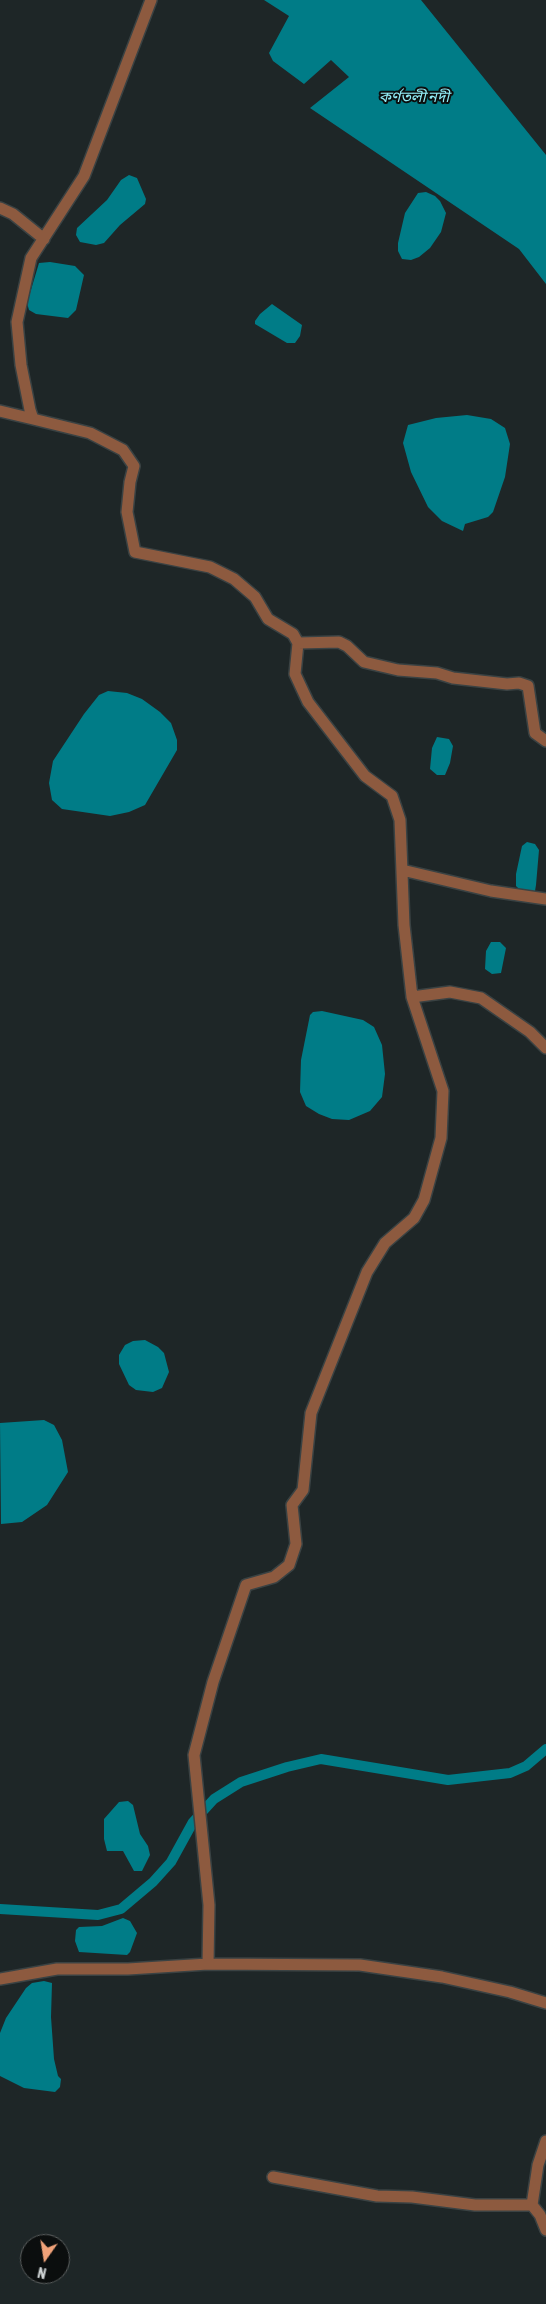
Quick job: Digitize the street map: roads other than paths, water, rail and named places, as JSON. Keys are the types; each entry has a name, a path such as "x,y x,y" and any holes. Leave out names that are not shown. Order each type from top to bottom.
{"street":[{"path":"33,419 21,366 17,322 31,258 84,176 151,0"},
{"path":"0,208 12,214 44,239"},
{"path":"0,411 90,433 123,450 134,466 130,482 127,512 135,552 210,566 234,579 255,597 268,619 293,634 298,643 296,674 308,702 365,776 392,796 400,820 404,925 412,996 443,1091 441,1138 424,1200 414,1218 385,1243 364,1281 311,1412 305,1453 303,1490 292,1505 296,1544 289,1565 274,1577 246,1585 213,1682 194,1755 209,1905 208,1964"},
{"path":"298,643 339,642 347,646 364,662 398,670 437,673 453,678 499,684 519,683 528,686 535,733 546,741"},
{"path":"402,870 491,891 546,900"},
{"path":"412,996 450,992 481,998 530,1032 546,1048"},
{"path":"0,1979 57,1969 208,1964 360,1965 442,1977 510,1992 546,2003"},
{"path":"546,2141 538,2165 532,2205 540,2215 546,2230"},
{"path":"273,2176 376,2196 412,2197 475,2205 532,2205"}],"water":[{"name":"কর্ণতলী নদী","path":"264,0 421,0 546,155 546,284 519,249 310,108 349,77 331,60 304,84 273,61 269,53 289,16"},
{"path":"129,175 137,178 146,199 145,204 120,225 104,243 96,245 80,242 76,235 77,228 107,200 121,180"},
{"path":"426,192 435,196 440,201 446,213 441,232 430,248 419,257 411,260 402,259 398,251 398,243 405,213 418,193"},
{"path":"50,262 75,266 84,275 76,310 68,318 36,314 29,310 27,303 39,263"},
{"path":"272,304 302,325 300,336 295,343 287,343 255,324 260,314"},
{"path":"467,415 491,419 505,428 510,444 505,477 493,512 488,517 465,524 463,531 442,521 428,507 411,472 403,443 408,425 436,418"},
{"path":"108,691 127,693 142,699 160,712 171,723 177,740 177,750 145,805 129,812 110,816 62,809 52,800 49,783 53,761 84,714 99,695"},
{"path":"437,737 449,739 453,746 450,763 445,775 437,775 430,769 432,748"},
{"path":"527,842 535,844 539,850 535,891 532,892 520,890 516,886 516,874 522,846"},
{"path":"491,942 500,942 506,948 501,973 492,974 485,969 486,951"},
{"path":"322,1011 363,1020 374,1027 382,1045 385,1074 382,1097 370,1111 349,1120 332,1119 319,1114 306,1106 300,1092 301,1060 310,1015 313,1012"},
{"path":"145,1340 158,1347 164,1353 169,1372 162,1388 153,1392 136,1390 129,1385 119,1364 119,1355 125,1345 133,1341"},
{"path":"44,1420 54,1425 62,1440 68,1472 47,1505 22,1522 1,1524 0,1423"},
{"path":"128,1801 133,1805 140,1834 148,1846 150,1855 142,1871 134,1871 123,1851 107,1851 104,1839 104,1819 119,1802"},
{"path":"123,1918 130,1921 137,1933 127,1955 79,1952 75,1941 76,1930 79,1927 102,1926"},
{"path":"44,1981 52,1983 51,2017 54,2059 58,2076 61,2079 60,2087 55,2092 24,2088 0,2076 0,2033 6,2018 26,1988 32,1983"}],"waterway":[{"path":"0,1909 98,1915 121,1909 153,1882 171,1862 193,1822 214,1799 241,1782 287,1767 321,1759 448,1780 510,1773 526,1766 546,1749"}]}
